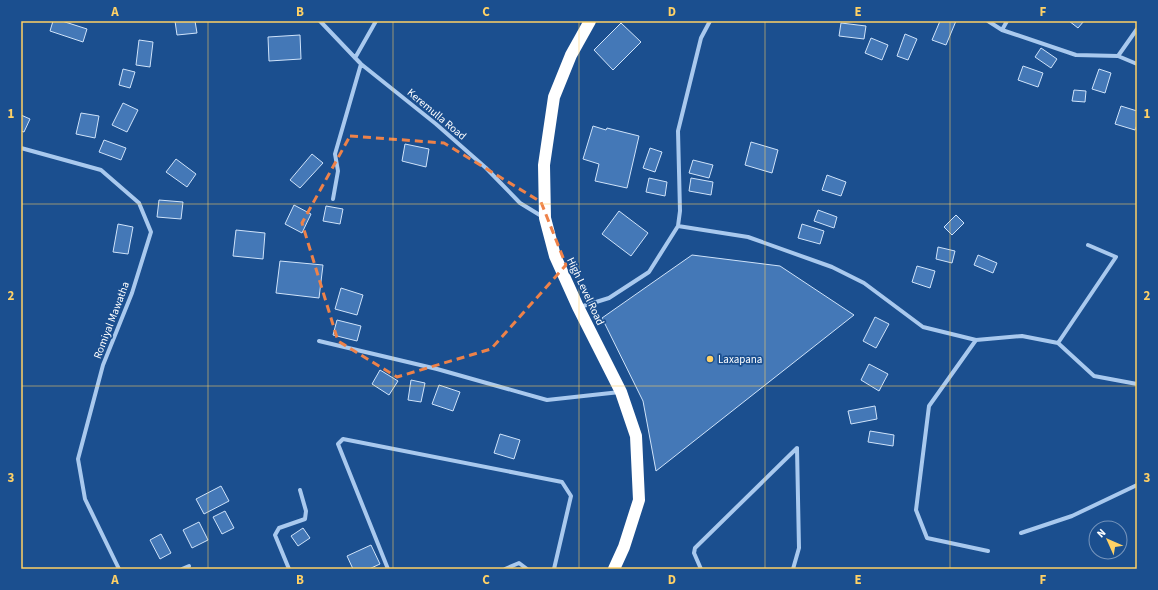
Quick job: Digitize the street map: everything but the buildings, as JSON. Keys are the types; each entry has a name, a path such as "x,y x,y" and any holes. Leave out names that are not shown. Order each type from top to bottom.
{"highway":[{"name":"High Level Road","path":"590,21 571,55 554,97 544,165 545,218 555,256 578,307 621,392 636,436 639,500 624,547 614,569"}],"street":[{"name":"Keremulla Road","path":"320,21 361,64 436,124 486,168 520,203 545,218"},
{"path":"356,58 376,21"},
{"path":"578,307 609,298 648,272 678,226 680,211 678,131 701,38 710,21"},
{"path":"988,21 1002,30 1076,55 1118,56 1137,64"},
{"path":"1002,30 1008,21"},
{"path":"1118,56 1137,29"},
{"path":"333,199 338,171 336,154 361,64"},
{"name":"Romiyal Mawatha","path":"21,148 101,170 139,203 151,232 132,293 103,365 78,459 84,499 119,569"},
{"path":"678,226 748,237 832,267 864,283 923,327 976,340 1022,336 1058,343 1094,376 1137,384"},
{"path":"1058,343 1116,257 1088,246"},
{"path":"976,340 929,406 916,510 927,538 988,551"},
{"path":"319,341 437,369 547,400 621,392"},
{"path":"388,569 338,444 343,439 562,482 571,496 554,569"},
{"path":"701,569 694,553 696,548 797,448 799,548 793,569"},
{"path":"1021,533 1072,516 1137,485"},
{"path":"289,569 275,535 279,528 305,519 306,511 300,490"},
{"path":"505,569 519,563 527,569"},
{"path":"182,569 189,566"}],"highlighted area":[{"path":"350,136 444,143 541,202 566,265 491,349 397,377 338,341 302,223"}],"place":[{"name":"Laxapana","path":"710,359"}]}
